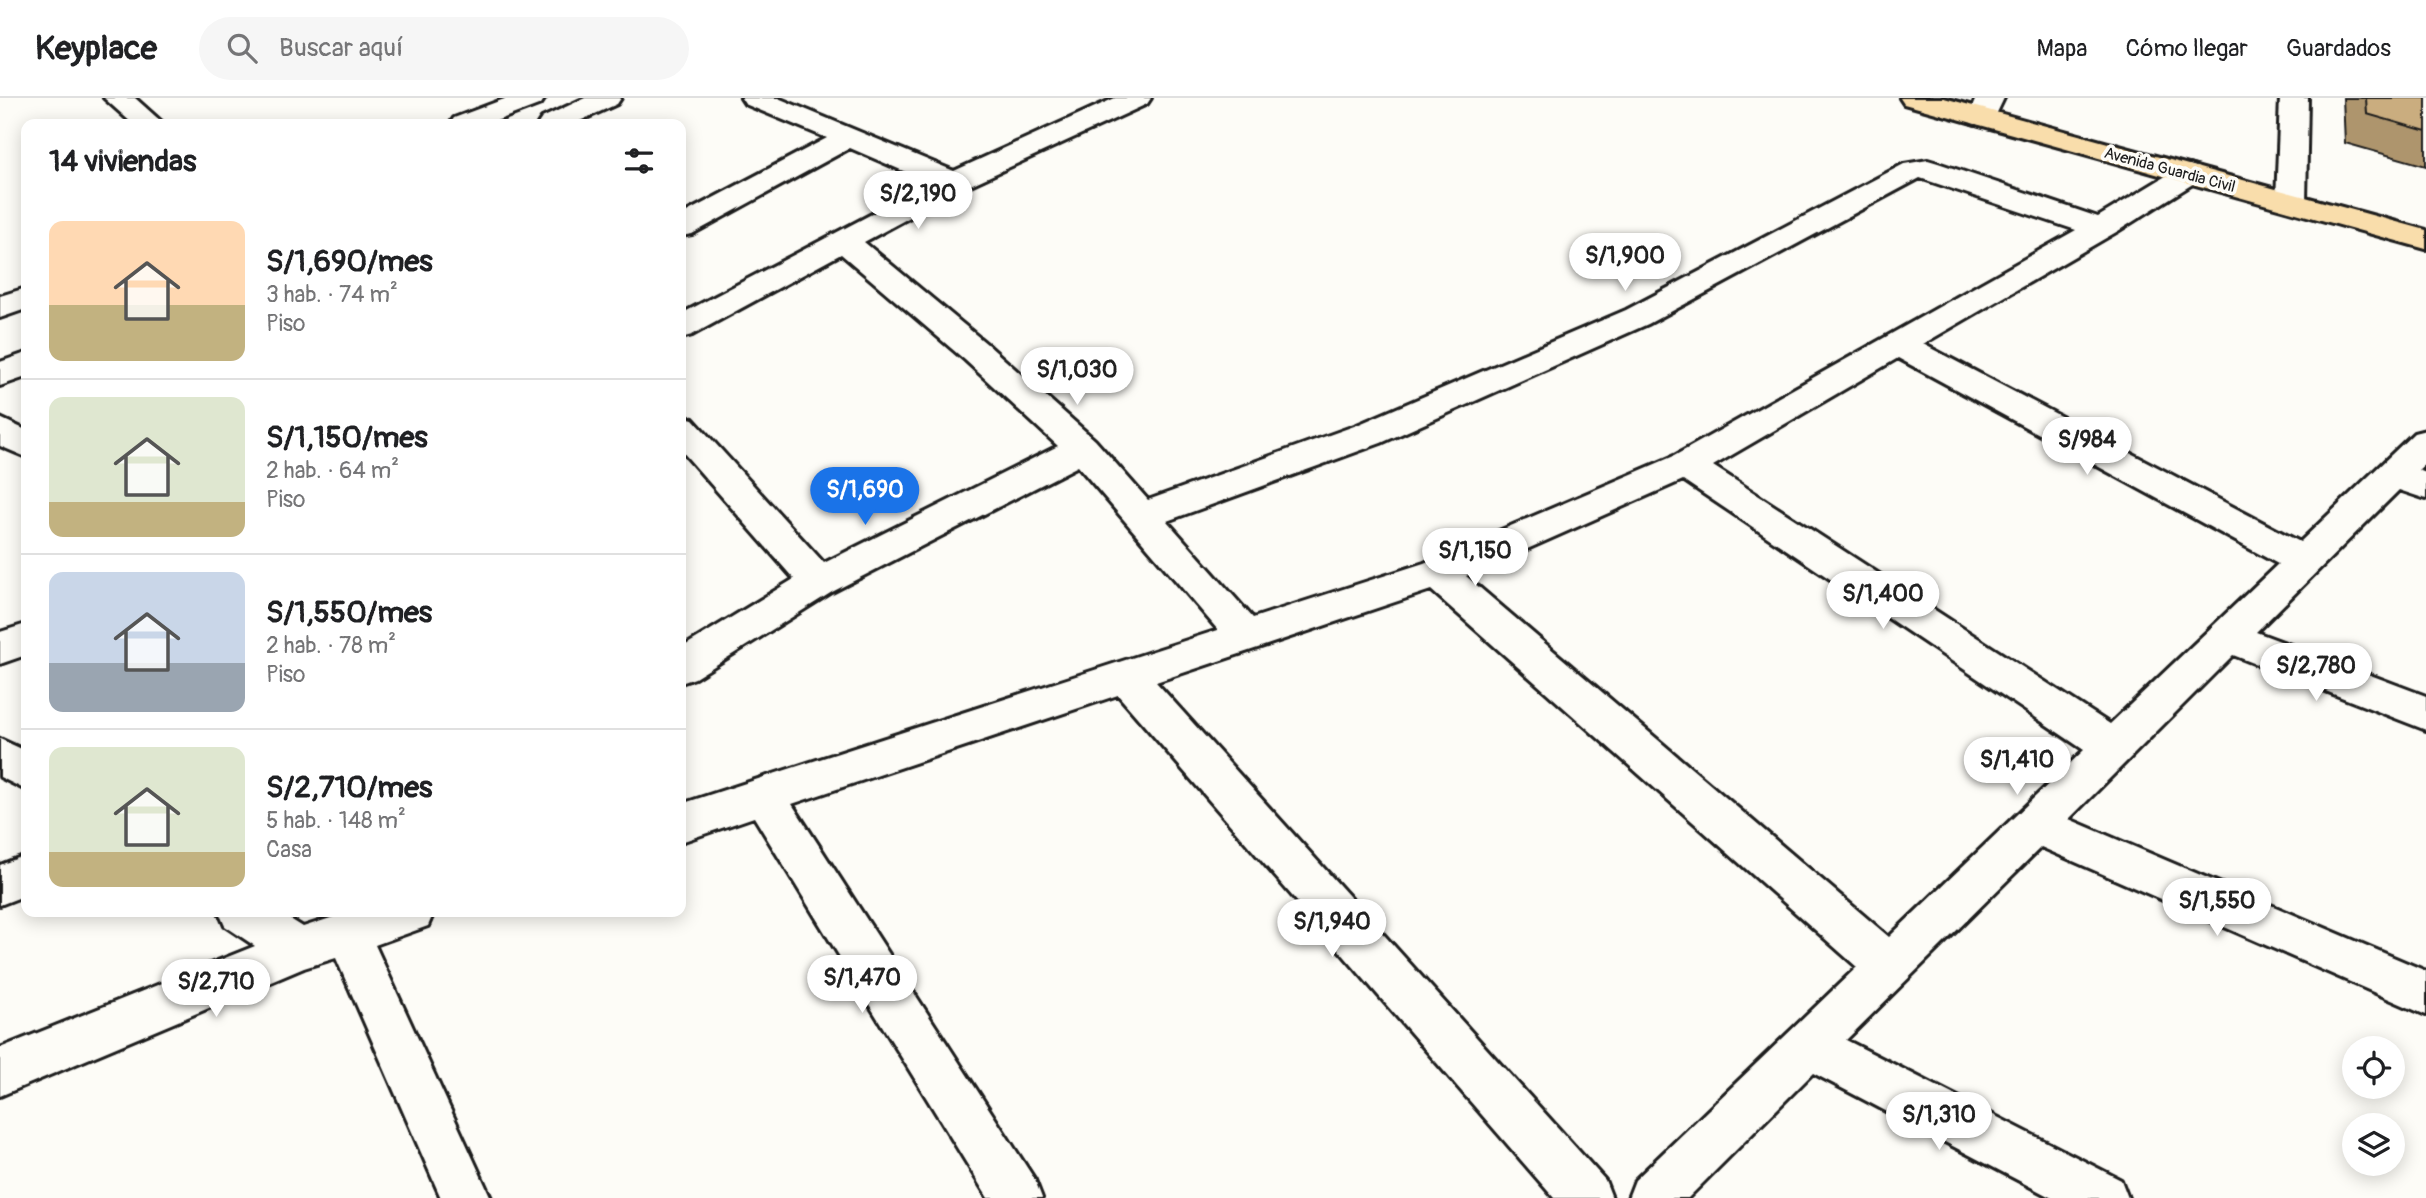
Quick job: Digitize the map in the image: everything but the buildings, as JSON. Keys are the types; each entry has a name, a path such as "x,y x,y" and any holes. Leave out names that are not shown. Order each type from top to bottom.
{"highway":[{"name":"Avenida Guardia Civil","path":"1914,98 1986,107 2189,174 2426,240"}],"street":[{"path":"118,98 144,119"},
{"path":"477,119 531,98"},
{"path":"563,119 607,98"},
{"path":"755,98 954,182"},
{"path":"686,324 954,182 1137,98"},
{"path":"2291,202 2294,98"},
{"path":"686,224 849,138"},
{"path":"1141,516 1369,434 1637,317 1914,170 1928,169 2101,228"},
{"path":"686,821 1437,573 1686,465 2101,228 2189,174"},
{"path":"845,242 976,352 1083,449 1246,636"},
{"path":"0,308 21,300"},
{"path":"1897,344 2304,561"},
{"path":"0,375 21,365"},
{"path":"0,430 21,442"},
{"path":"686,434 819,582"},
{"path":"1653,1198 2304,561 2409,480 2426,442"},
{"path":"686,664 819,582 1083,449"},
{"path":"1686,465 2112,747"},
{"path":"1437,573 1889,966"},
{"path":"2227,637 2426,713"},
{"path":"0,648 21,641"},
{"path":"1126,676 1587,1198"},
{"path":"0,755 21,769"},
{"path":"764,796 1017,1198"},
{"path":"2034,824 2426,993"},
{"path":"0,885 21,877"},
{"path":"249,917 299,949"},
{"path":"0,1072 299,949 396,917"},
{"path":"346,933 466,1198"},
{"path":"1807,1045 2103,1198"}]}
